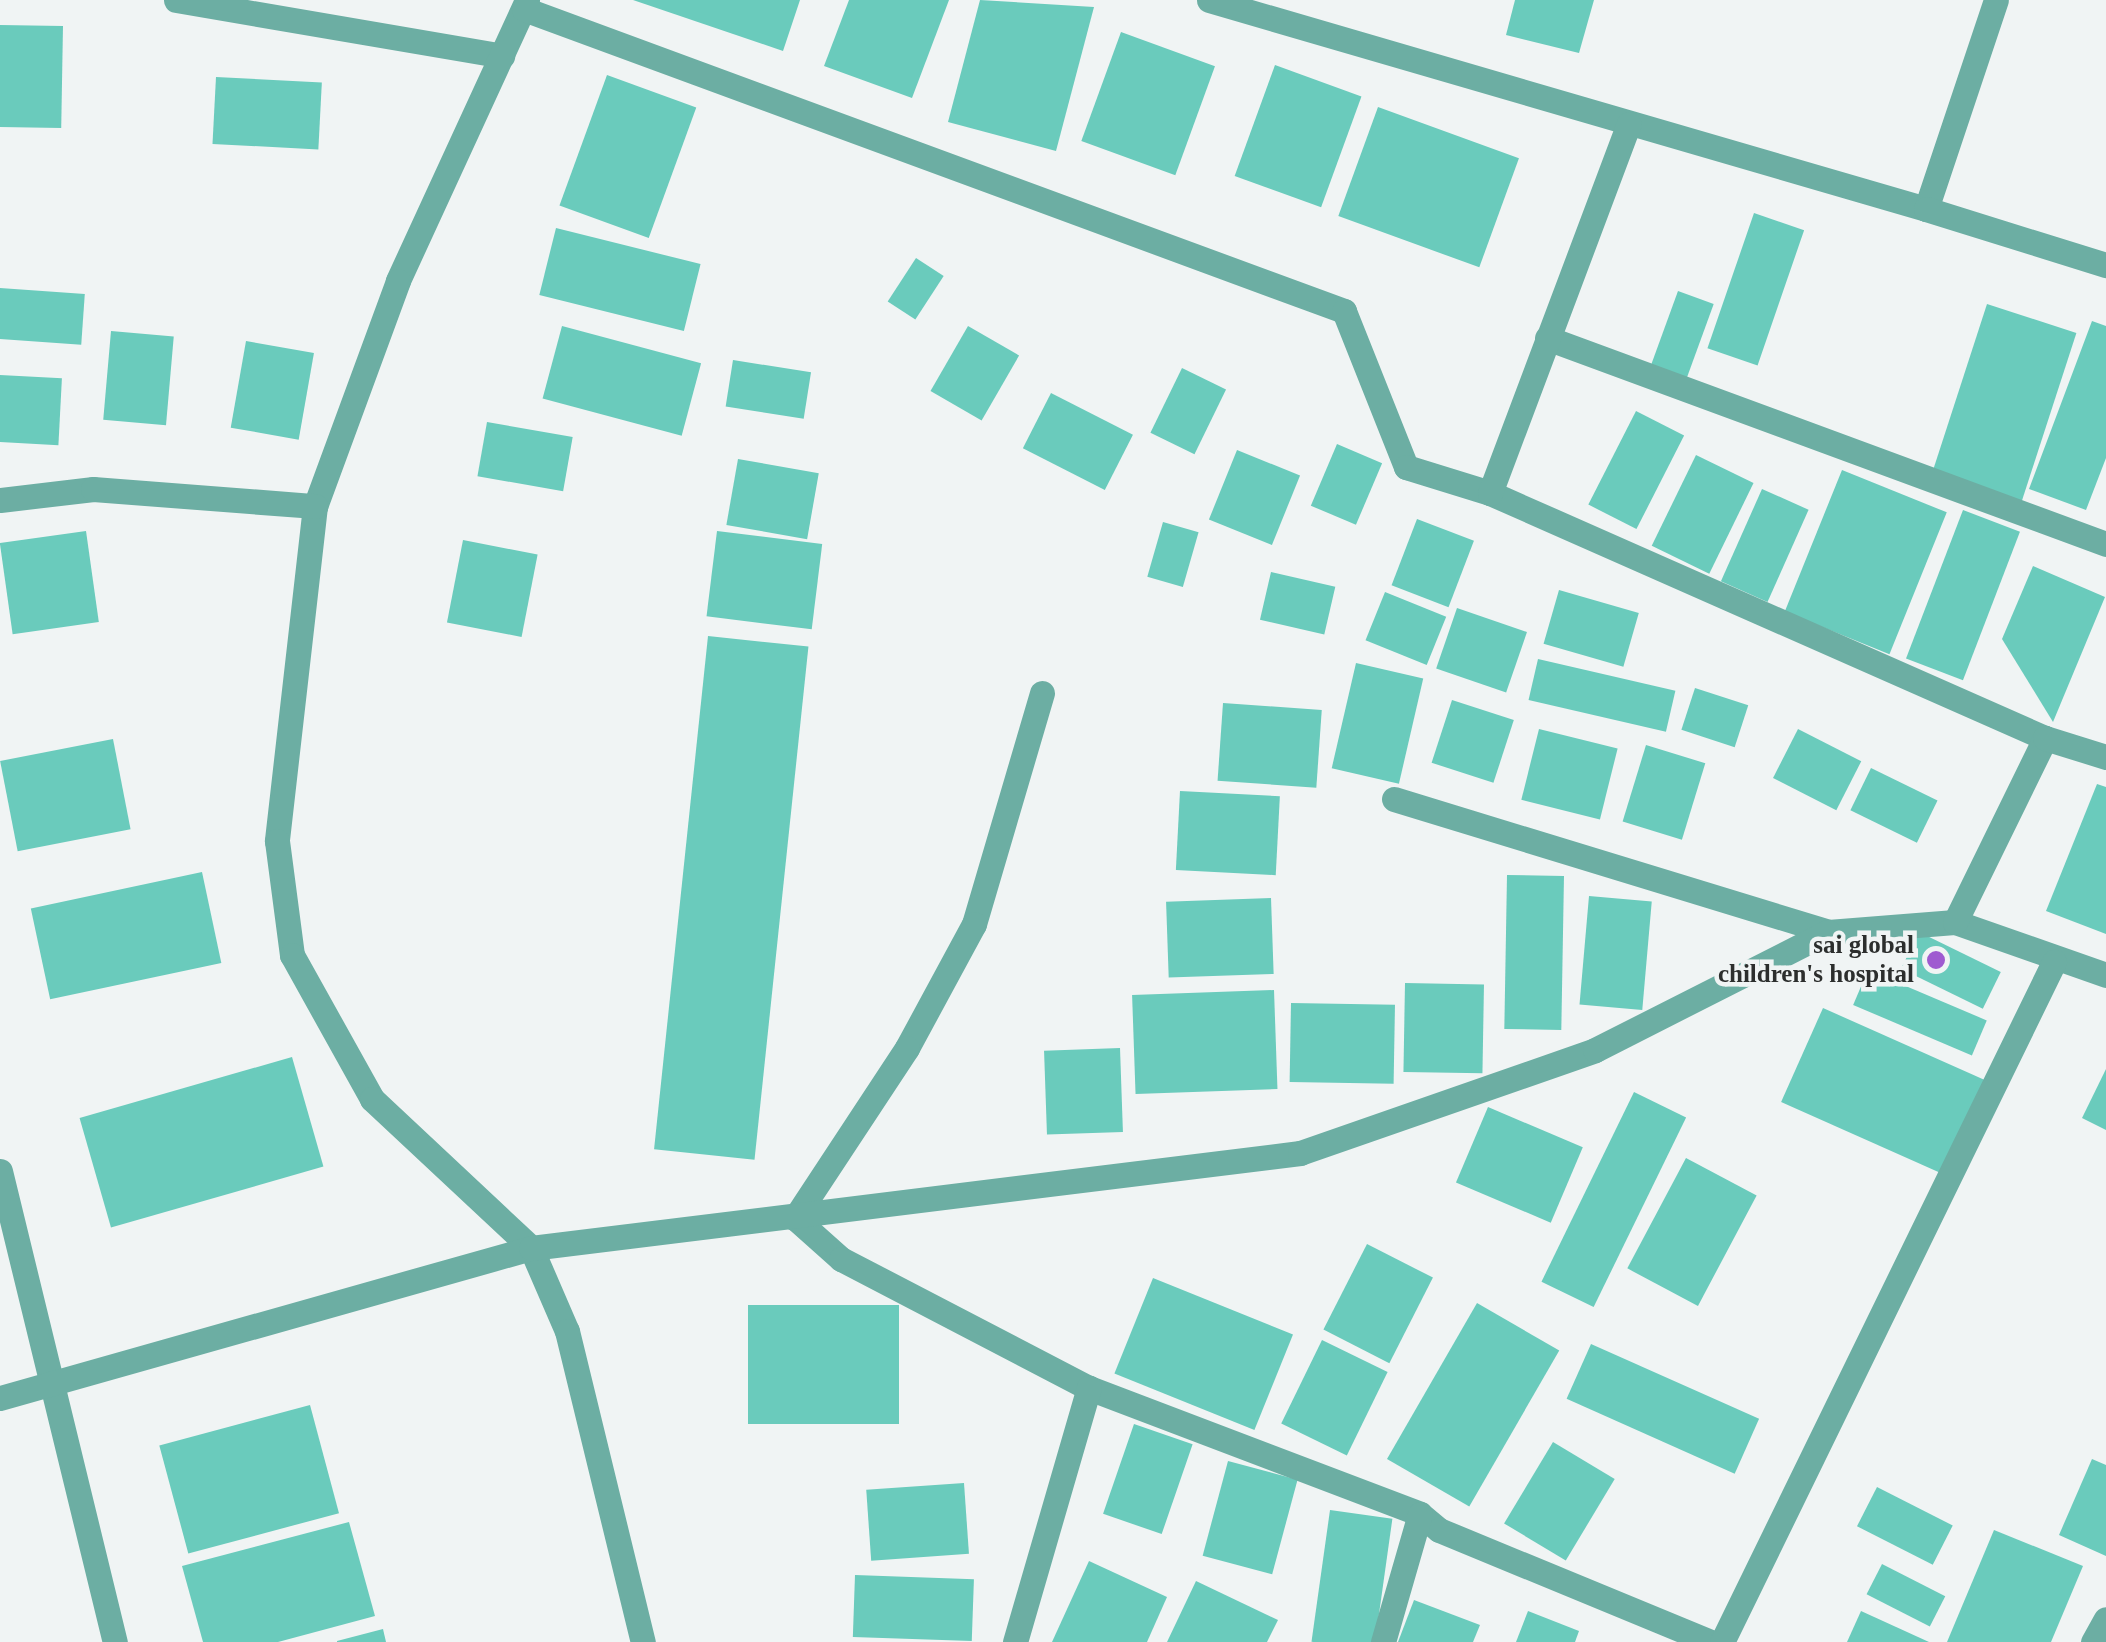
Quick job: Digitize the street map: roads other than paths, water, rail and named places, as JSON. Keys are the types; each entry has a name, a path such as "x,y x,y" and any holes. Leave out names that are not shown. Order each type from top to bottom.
{"street":[{"path":"176,0 502,56"},
{"path":"1209,0 2106,265"},
{"path":"1926,209 1996,0"},
{"path":"643,1642 566,1331 531,1248 372,1098 292,956 278,824 315,506 398,281 526,4 1344,311 1406,466 1490,493 2045,738 2106,758"},
{"path":"1490,493 1629,124"},
{"path":"1547,338 2106,544"},
{"path":"0,500 93,489 315,506"},
{"path":"794,1218 907,1048 974,924 1042,693"},
{"path":"1954,922 2045,738"},
{"path":"1394,799 1828,932 1954,922 2054,962 2106,975"},
{"path":"0,1398 531,1248 1300,1153 1595,1050 1828,932"},
{"path":"1722,1642 2054,962"},
{"path":"0,1172 58,1382 115,1642"},
{"path":"794,1218 841,1259 1089,1388 1420,1514 1439,1530 1699,1639"},
{"path":"1015,1642 1089,1388"},
{"path":"1382,1642 1420,1514"},
{"path":"2093,1642 2106,1618"}],"place":[{"name":"sai global children's hospital","path":"1936,960"}]}
